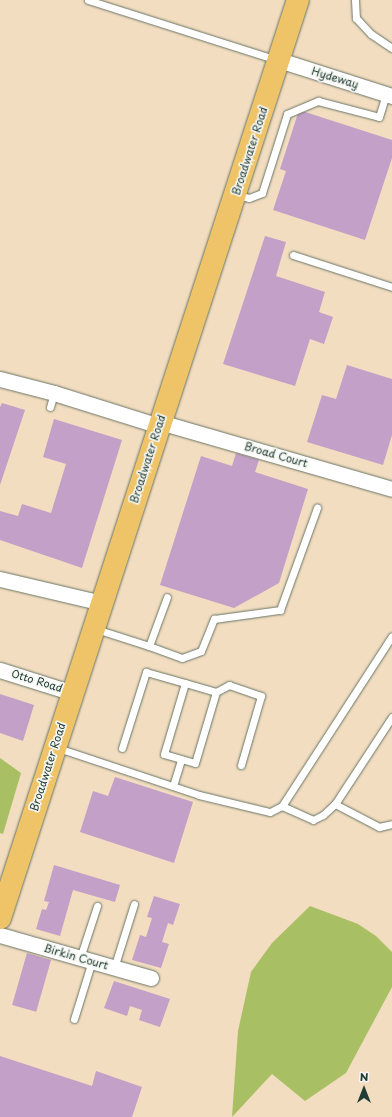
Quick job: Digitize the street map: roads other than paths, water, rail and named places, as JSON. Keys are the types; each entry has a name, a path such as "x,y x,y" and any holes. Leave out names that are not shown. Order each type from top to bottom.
{"main road":[{"name":"Broadwater Road","path":"0,918 298,0"}],"street":[{"name":"Hydeway","path":"279,60 389,95"},
{"name":"Broad Court","path":"0,379 52,400 160,424 392,489"},
{"path":"0,578 102,603"},
{"name":"Otto Road","path":"0,670 73,693"},
{"name":"Birkin Court","path":"0,935 151,978"}],"lane":[{"path":"88,0 279,60"},
{"path":"355,0 356,18 371,34 392,48"},
{"path":"236,194 249,198 262,193 287,114 318,101 379,117 389,95"},
{"path":"292,255 392,287"},
{"path":"94,628 182,658 201,651 214,619 280,610 317,508"},
{"path":"149,646 167,597"},
{"path":"55,746 173,786 270,812 282,806 392,636"},
{"path":"122,748 146,672 216,692 229,685 261,696 241,765"},
{"path":"185,683 164,754 181,759 195,763 216,692"},
{"path":"282,806 312,820 323,815 335,804 392,717"},
{"path":"173,786 181,759"},
{"path":"335,804 379,827 392,824"},
{"path":"114,968 134,904"},
{"path":"74,1019 97,906"}]}
